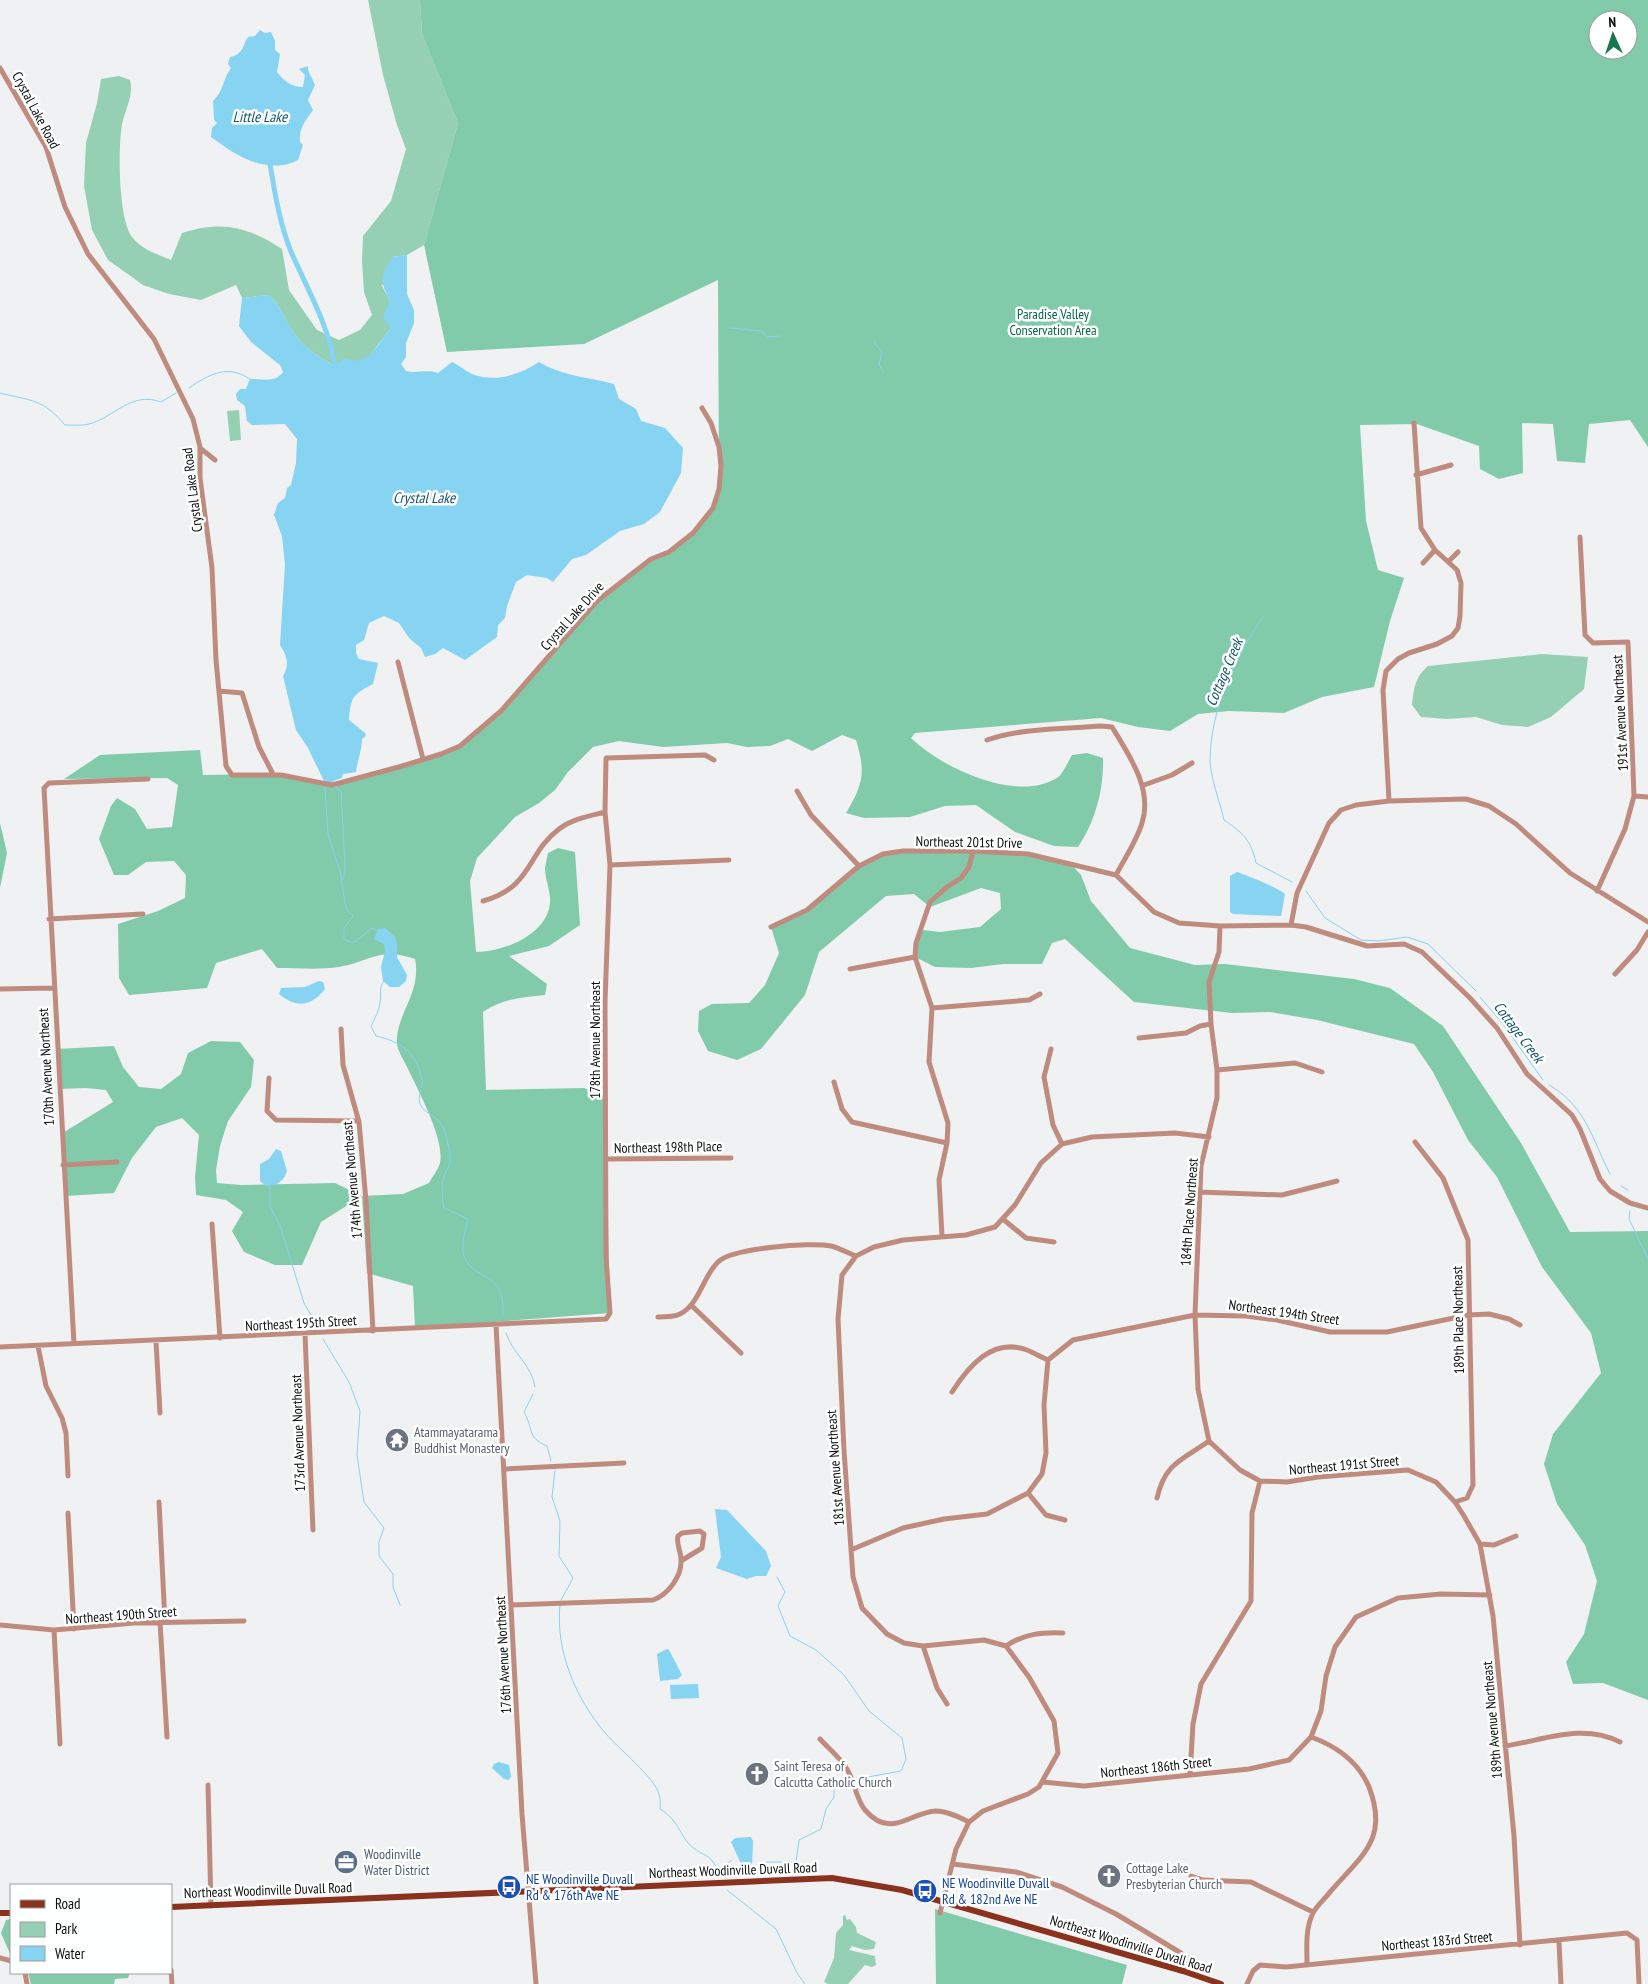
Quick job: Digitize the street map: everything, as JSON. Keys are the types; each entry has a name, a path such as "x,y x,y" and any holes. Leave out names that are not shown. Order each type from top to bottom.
{"main road":[{"name":"Northeast Woodinville Duvall Road","path":"172,1907 832,1878 878,1884 1183,1971 1221,1984"}],"street":[{"name":"Crystal Lake Road","path":"0,68 46,147 65,207 88,254 154,339 193,419 200,447 200,478 212,568 219,690 228,770 238,776 273,774 334,785 412,763"},
{"name":"Crystal Lake Drive","path":"412,763 460,746 501,711 597,601 651,559 668,552 693,533 708,515 713,508 719,489 721,466 719,447 711,422 702,408"},
{"path":"1389,801 1383,690 1386,671 1398,659 1452,636 1458,628 1461,583 1457,570 1435,550 1421,528 1414,423"},
{"path":"200,447 215,460"},
{"path":"1416,474 1451,465"},
{"name":"191st Avenue Northeast","path":"1580,537 1585,635 1592,643 1628,642 1634,796 1625,829 1597,891"},
{"path":"1423,563 1435,550"},
{"path":"1449,561 1458,552"},
{"path":"398,662 423,759"},
{"path":"219,690 242,694 259,747 273,774"},
{"path":"987,740 1012,733 1100,726 1112,727 1144,785 1145,810 1142,824 1116,875 1154,912 1165,919 1179,923 1220,926 1291,925 1306,927 1367,946 1404,944 1422,952 1497,1028 1527,1074 1572,1115 1580,1129 1602,1182 1610,1191 1630,1203 1648,1208"},
{"name":"178th Avenue Northeast","path":"604,1320 610,1313 606,1257 606,993 610,866 605,812 606,758 705,755 714,760"},
{"path":"1144,785 1172,775 1192,763"},
{"name":"170th Avenue Northeast","path":"74,1344 53,988 44,788 49,784 148,779"},
{"path":"797,790 811,815 858,866"},
{"path":"1634,796 1648,797"},
{"path":"1291,925 1297,893 1328,823 1341,810 1356,805 1389,801 1466,799 1489,806 1516,824 1570,873 1648,922"},
{"path":"483,901 501,895 521,879 545,842 558,830 584,816 605,812"},
{"name":"Northeast 201st Drive","path":"771,927 807,910 858,866 883,854 903,851 973,851 1028,854 1116,875"},
{"path":"942,1236 939,1180 947,1143 948,1123 928,1062 932,1008 916,957 918,934 930,902 961,878 969,868 973,851"},
{"path":"610,866 729,860"},
{"path":"50,919 143,914"},
{"name":"184th Place Northeast","path":"1209,1441 1198,1389 1196,1315 1200,1166 1209,1137 1217,1098 1217,1070 1211,1024 1209,982 1219,952 1220,926"},
{"path":"1615,974 1636,950 1648,932"},
{"path":"850,969 916,957"},
{"path":"0,989 53,988"},
{"path":"932,1008 1029,1000 1040,994"},
{"path":"1140,1038 1165,1037 1211,1024"},
{"name":"174th Avenue Northeast","path":"341,1029 343,1064 358,1121 366,1201 373,1330"},
{"path":"1051,1049 1044,1077 1053,1125 1062,1144"},
{"path":"1217,1070 1295,1063 1322,1072"},
{"path":"268,1078 267,1111 276,1120 358,1121"},
{"path":"834,1082 842,1109 852,1122 947,1143"},
{"path":"658,1318 678,1315 691,1305 712,1267 720,1259 735,1254 778,1247 816,1245 832,1246 856,1256 889,1243 982,1232 995,1227 1004,1220 1041,1163 1062,1144 1092,1137 1175,1133 1209,1137"},
{"name":"189th Place Northeast","path":"1415,1142 1443,1178 1468,1240 1468,1315 1473,1485 1466,1498 1455,1502"},
{"name":"Northeast 198th Place","path":"606,1160 731,1158"},
{"path":"63,1164 116,1162"},
{"path":"1199,1192 1282,1195 1337,1181"},
{"path":"1004,1220 1026,1238 1054,1242"},
{"path":"212,1224 220,1338"},
{"name":"181st Avenue Northeast","path":"856,1256 842,1275 838,1319 844,1451 853,1549 853,1577 862,1608 887,1634 904,1643 922,1646 984,1640 1006,1646"},
{"path":"691,1305 740,1352"},
{"name":"Northeast 194th Street","path":"1048,1360 1073,1340 1196,1315 1246,1316 1276,1320 1330,1332 1387,1332 1468,1315 1489,1314 1510,1319 1520,1325"},
{"name":"Northeast 195th Street","path":"0,1347 604,1320"},
{"name":"176th Avenue Northeast","path":"496,1325 527,1891 536,1984"},
{"name":"173rd Avenue Northeast","path":"305,1334 313,1530"},
{"path":"156,1341 160,1413"},
{"path":"38,1346 46,1386 62,1418 66,1433 68,1476"},
{"path":"853,1549 903,1528 944,1519 987,1514 1028,1493 1042,1474 1046,1453 1044,1405 1048,1360 1026,1350 997,1349 987,1353 973,1363 952,1392"},
{"path":"1157,1498 1163,1478 1170,1467 1209,1441 1231,1462 1260,1481 1252,1513 1251,1601 1201,1684 1193,1724 1190,1774"},
{"path":"505,1469 624,1463"},
{"name":"Northeast 191st Street","path":"1260,1481 1287,1482 1318,1477 1408,1470 1436,1482 1455,1502"},
{"path":"1028,1493 1046,1515 1065,1520"},
{"path":"160,1502 167,1737"},
{"name":"189th Avenue Northeast","path":"1455,1502 1480,1544 1490,1595 1514,1836 1520,1945"},
{"path":"68,1513 74,1629"},
{"path":"511,1605 653,1600 663,1596 668,1591 681,1561 678,1536 682,1533 700,1531 704,1534 702,1548 681,1561"},
{"path":"1480,1544 1494,1545 1516,1536"},
{"path":"1307,1965 1308,1928 1313,1912 1372,1842 1376,1831 1376,1816 1367,1784 1356,1766 1333,1745 1311,1737 1321,1710 1326,1676 1335,1646 1356,1617 1389,1601 1411,1596 1490,1595"},
{"name":"Northeast 190th Street","path":"0,1625 54,1630 163,1622 244,1621"},
{"path":"54,1630 60,1744"},
{"path":"940,1913 962,1834 969,1822 983,1811 1028,1794 1043,1782 1058,1753 1054,1721 1029,1676 1006,1646 1016,1639 1027,1635 1063,1633"},
{"path":"922,1646 937,1688 946,1704"},
{"path":"1505,1746 1567,1733 1583,1732 1620,1742"},
{"name":"Northeast 186th Street","path":"1043,1782 1084,1786 1249,1769 1289,1760 1311,1737"},
{"path":"820,1740 843,1764 859,1801 874,1817 884,1822 896,1824 926,1813 941,1811 969,1822"},
{"path":"208,1785 211,1906"},
{"path":"953,1864 1016,1872 1062,1887 1116,1914 1209,1969"},
{"path":"1191,1876 1203,1880 1251,1882 1313,1912"},
{"name":"Northeast 183rd Street","path":"1247,1984 1252,1971 1260,1965 1286,1967 1559,1942 1627,1933 1637,1940 1638,1984"},
{"path":"1559,1942 1561,1984"},
{"path":"1181,1953 1185,1963 1183,1971"}],"green space":[{"path":"368,0 420,0 422,34 458,123 424,245 407,255 392,257 382,286 390,301 390,329 367,359 335,366 322,359 299,339 279,306 268,295 242,298 236,285 201,300 169,294 143,285 108,260 92,230 84,186 86,143 97,103 101,79 119,76 130,80 131,86 130,97 122,124 120,182 124,215 127,228 132,237 150,251 171,260 182,233 196,229 222,227 234,228 258,235 282,249 289,290 317,330 339,340 360,330 372,315 364,292 363,236 391,201 406,149 383,75"},
{"name":"Paradise Valley Conservation Area","path":"420,0 1648,0 1648,447 1630,420 1589,424 1585,463 1557,461 1553,424 1522,423 1523,473 1499,479 1480,469 1479,446 1417,424 1360,425 1366,521 1378,570 1404,578 1390,621 1374,687 1322,697 1284,713 1229,711 1198,714 1170,731 1138,727 1101,718 915,733 911,738 941,760 980,779 1021,787 1040,785 1057,778 1072,755 1087,753 1103,758 1102,781 1094,816 1078,847 1054,846 1015,832 976,805 945,806 910,817 864,818 846,813 859,786 862,770 856,740 842,735 812,751 788,739 770,746 747,747 727,743 663,747 619,741 593,747 568,772 555,790 539,803 515,817 477,858 470,881 476,952 499,949 532,933 547,914 550,903 545,868 548,853 558,848 575,852 580,925 549,946 509,956 547,984 545,995 505,1001 483,1012 486,1090 584,1088 608,1097 606,1124 610,1313 415,1328 413,1286 367,1273 362,1196 403,1194 429,1183 440,1163 439,1142 435,1129 397,1044 397,1033 415,983 415,959 392,954 376,956 332,968 277,968 262,949 216,963 207,988 129,995 119,978 118,924 158,911 185,898 186,875 174,861 146,862 128,875 114,875 99,839 111,806 117,798 135,809 147,829 172,827 178,785 167,778 64,779 100,755 200,750 203,775 273,774 326,785 461,747 501,711 597,601 651,559 669,552 693,533 713,508 719,489 718,280 584,344 447,352 424,245 458,123 422,34"},
{"path":"239,410 241,440 230,441 227,411"},
{"path":"1542,654 1588,657 1584,689 1551,717 1528,727 1502,725 1476,717 1447,719 1421,717 1412,705 1416,683 1420,674 1428,666"},
{"path":"0,823 7,853 0,888"},
{"path":"903,851 1028,854 1071,864 1081,875 1091,901 1130,948 1195,965 1225,964 1354,979 1390,988 1443,1026 1521,1143 1570,1232 1648,1231 1648,1700 1603,1683 1573,1684 1566,1662 1584,1634 1597,1581 1585,1545 1557,1504 1544,1464 1553,1434 1601,1373 1591,1333 1542,1267 1497,1177 1468,1140 1433,1072 1414,1044 1317,1020 1270,1012 1232,1013 1134,1002 1065,939 1052,943 1042,964 1003,964 971,968 935,967 915,957 916,943 923,930 940,932 980,927 1001,909 1000,893 981,888 930,907 914,894 886,896 819,952 805,995 761,1049 737,1060 708,1051 698,1031 699,1011 712,1004 749,1003 765,985 779,953 771,927 806,910 860,867 885,855"},
{"path":"211,1041 240,1042 254,1060 251,1087 228,1121 220,1146 216,1170 217,1183 241,1185 335,1183 362,1196 321,1222 302,1265 275,1265 244,1252 232,1231 243,1212 226,1200 196,1195 195,1177 199,1135 182,1118 156,1127 132,1158 114,1193 65,1196 61,1134 113,1102 106,1090 86,1088 59,1089 57,1049 114,1046 123,1067 139,1087 161,1089 181,1074 188,1053"},
{"path":"935,1909 1127,1965 1122,1984 936,1984"},
{"path":"845,1915 847,1920 850,1919 856,1927 857,1933 876,1942 874,1949 865,1950 852,1946 849,1950 875,1956 876,1965 872,1967 865,1965 848,1984 828,1984 824,1982 834,1958 836,1933 843,1925 843,1916"},
{"path":"10,1919 10,1954 1,1933 6,1920"},
{"path":"28,1974 130,1974 128,1978 115,1979 114,1984 31,1984"}],"water":[{"name":"Little Lake","path":"260,30 265,33 271,32 275,41 275,50 280,54 277,72 282,78 292,85 303,87 305,75 299,69 308,66 315,85 308,100 313,110 301,132 300,142 303,145 298,160 285,165 273,166 253,162 236,154 211,137 212,128 217,123 214,120 213,101 217,97 231,68 228,64 230,57 238,54 248,37 255,36"},
{"name":"Crystal Lake","path":"407,255 407,294 414,310 414,323 406,343 406,357 401,364 406,371 438,373 452,362 472,374 481,377 498,378 523,371 539,362 566,373 614,384 619,399 636,409 641,421 665,428 683,448 681,473 660,512 644,524 620,531 586,555 572,559 553,582 547,578 527,575 516,582 507,606 505,618 498,625 497,637 465,660 443,648 435,654 425,657 421,648 409,638 399,623 384,616 369,623 364,640 356,645 356,653 359,659 378,663 373,684 357,694 352,701 349,720 366,736 362,739 356,772 343,774 342,778 333,781 337,787 334,788 330,783 324,781 308,748 296,730 283,676 287,664 286,656 280,645 285,565 282,536 274,515 278,503 285,498 287,488 291,485 296,463 297,439 285,424 252,425 247,421 245,406 237,400 236,394 240,389 246,389 250,379 268,380 280,376 283,372 280,365 251,342 239,326 242,298 268,295 279,306 290,327 304,345 335,366 345,358 359,360 376,348 390,329 389,324 382,318 390,301 384,288 383,278 392,257"},
{"path":"1237,872 1270,885 1285,894 1281,916 1233,914 1230,912 1230,876"},
{"path":"385,928 395,937 397,957 407,975 406,981 399,987 390,987 383,981 381,967 385,951 384,944 374,939 378,929"},
{"path":"319,981 323,982 325,989 320,995 303,1004 291,1002 279,994 281,988 305,987"},
{"path":"276,1149 281,1151 287,1171 280,1182 266,1186 260,1181 260,1164 269,1159"},
{"path":"715,1509 727,1510 766,1551 771,1566 766,1576 756,1576 747,1579 716,1568 721,1557"},
{"path":"667,1649 682,1675 678,1679 660,1681 657,1654"},
{"path":"698,1684 699,1698 671,1699 670,1685"},
{"path":"499,1762 509,1765 511,1776 509,1780 504,1779 492,1768 494,1764"},
{"path":"751,1837 753,1841 752,1866 743,1868 731,1842 735,1838"}],"waterway":[{"path":"270,164 284,232 323,323 335,366"},
{"path":"730,328 761,331 768,337 779,336"},
{"path":"874,342 882,352 879,364 883,372"},
{"path":"189,388 211,375 219,373 234,372 250,379"},
{"path":"0,393 36,402 50,410 65,425 86,425 98,421 132,402 141,400 161,402 176,393"},
{"name":"Cottage Creek","path":"1263,617 1243,649 1226,684 1211,740 1210,766 1224,820 1236,829 1249,843 1256,863 1292,882"},
{"path":"336,787 341,792 345,866 345,875 341,882"},
{"path":"325,788 328,834 340,871 346,909 353,916 344,928 344,939 353,943 372,928 377,931"},
{"name":"Cottage Creek","path":"1306,891 1325,918 1361,940 1379,941 1407,937 1428,944 1476,991"},
{"path":"384,981 379,1008 371,1026 376,1036 401,1045 407,1050 420,1071 422,1081 419,1098 420,1104 441,1124 449,1149 450,1162 442,1185 444,1208 468,1219 463,1243 464,1257 473,1269 498,1286 502,1299 503,1316"},
{"name":"Cottage Creek","path":"1480,997 1503,1024 1543,1080"},
{"name":"Cottage Creek","path":"1549,1085 1562,1093 1580,1113 1593,1136 1610,1174"},
{"path":"270,1186 270,1207 280,1225 304,1303 316,1324"},
{"name":"Cottage Creek","path":"1621,1186 1628,1190"},
{"name":"Cottage Creek","path":"1630,1211 1629,1219 1648,1259"},
{"path":"506,1333 530,1372 535,1387"},
{"path":"323,1339 349,1382 360,1411 357,1455 364,1502 384,1528 379,1542 379,1556 393,1574 393,1587 400,1605"},
{"path":"533,1394 524,1412 533,1436 540,1443 547,1446 551,1461"},
{"path":"555,1470 552,1497 560,1521 559,1556 573,1578 561,1600"},
{"path":"777,1577 785,1592 778,1606 790,1636 816,1650 844,1675 869,1711 902,1738 906,1759 901,1771 868,1777 859,1781"},
{"path":"560,1604 559,1622 564,1657 585,1706 606,1734 651,1780 660,1796 660,1809 675,1822 690,1845 713,1862 719,1875"},
{"path":"767,1862 796,1862 799,1840 821,1829 826,1809 834,1797 834,1788 838,1782"},
{"path":"719,1870 732,1860"},
{"path":"727,1890 776,1929 797,1973 805,1984"}],"place":[{"name":"Atammayatarama Buddhist Monastery","path":"397,1440"},
{"name":"Saint Teresa of Calcutta Catholic Church","path":"757,1774"},
{"name":"Woodinville Water District","path":"346,1862"},
{"name":"Cottage Lake Presbyterian Church","path":"1109,1876"},
{"name":"NE Woodinville Duvall Rd & 176th Ave NE","path":"509,1887"},
{"name":"NE Woodinville Duvall Rd & 182nd Ave NE","path":"925,1891"}]}
